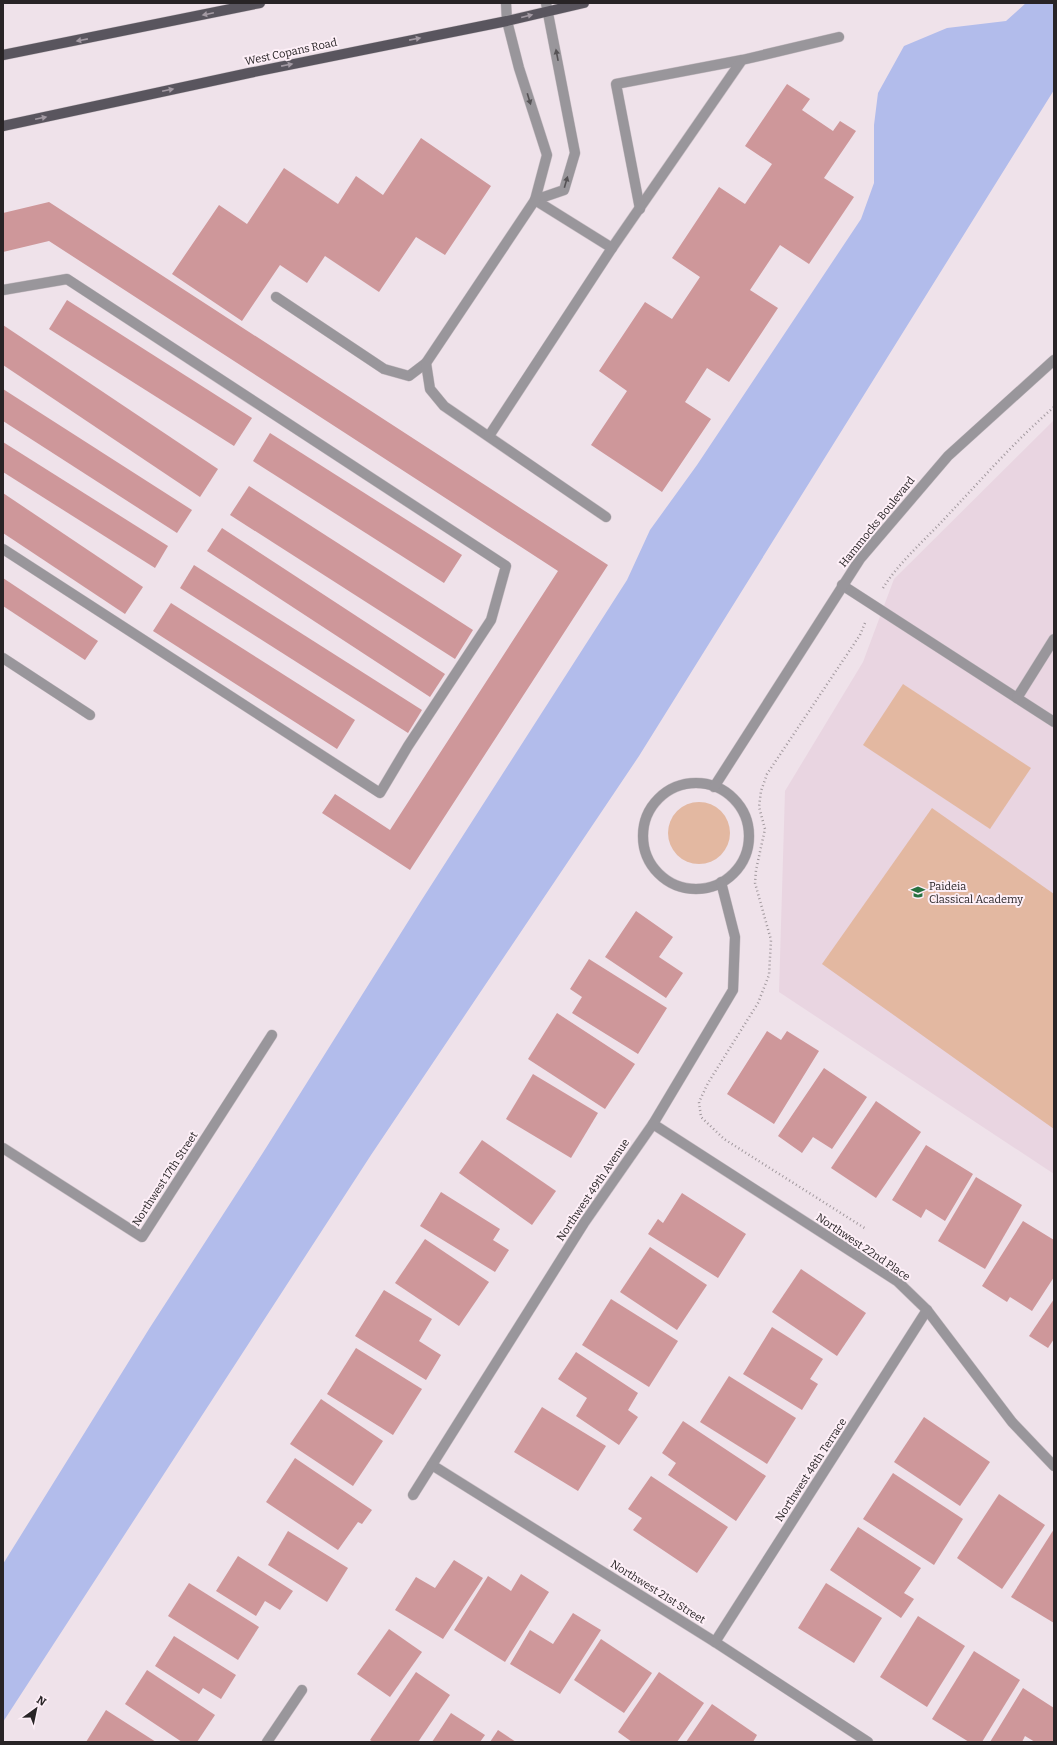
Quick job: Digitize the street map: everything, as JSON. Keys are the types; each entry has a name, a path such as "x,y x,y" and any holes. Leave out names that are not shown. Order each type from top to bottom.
{"main road":[{"path":"3,55 260,3"},
{"name":"West Copans Road","path":"3,126 241,75 507,21 547,7 584,3"}],"street":[{"path":"276,297 384,369 409,376 426,363 535,200 547,155 519,68 507,21 506,3"},
{"path":"535,200 564,190 574,153 547,7"},
{"path":"640,209 616,84 742,60 839,37"},
{"path":"489,436 612,248 742,60"},
{"path":"535,200 612,248"},
{"path":"3,290 67,279 506,566 491,620 408,746 380,793 3,548"},
{"name":"Hammocks Boulevard","path":"714,787 860,559 948,456 1054,360"},
{"path":"426,363 430,388 444,406 606,517"},
{"path":"842,585 1054,722"},
{"path":"1017,698 1054,639"},
{"path":"3,658 90,715"},
{"path":"696,782 728,791 741,805 748,820 750,837 748,853 740,868 728,880 721,882 695,890 676,886 661,876 649,862 643,844 643,826 650,809 662,794 678,785 696,782"},
{"name":"Northwest 49th Avenue","path":"413,1495 584,1223 653,1124 733,990 735,938 721,882"},
{"name":"Northwest 17th Street","path":"3,1148 142,1238 272,1035"},
{"name":"Northwest 22nd Place","path":"653,1124 897,1281 927,1310 1012,1422 1054,1466"},
{"name":"Northwest 48th Terrace","path":"715,1642 927,1310"},
{"name":"Northwest 21st Street","path":"432,1465 715,1642 868,1742"},
{"path":"267,1742 302,1690"}],"path":[{"path":"866,1229 724,1139 701,1117 699,1102 708,1083 758,1003 769,975 771,940 755,883 756,870 765,829 759,807 761,791 767,774 860,635 873,605 891,576 1003,457 1054,407"}],"shaded area":[{"name":"Paideia Classical Academy","path":"1054,420 1054,1174 779,992 785,791 863,662 894,579"},
{"path":"903,684 1031,768 990,829 863,745"},
{"path":"699,802 711,804 721,811 728,821 730,833 728,845 721,855 711,862 699,864 687,862 677,855 670,845 668,833 670,821 677,811 687,804"},
{"path":"932,808 1054,894 1054,1129 822,964"}],"water":[{"path":"1026,3 1054,3 1054,90 639,756 371,1155 3,1722 3,1564 149,1329 627,580 650,530 697,465 861,219 874,183 874,125 878,93 904,46 947,28 1006,21"}],"building":[{"path":"787,84 810,99 802,110 833,131 840,121 856,131 824,178 854,197 809,264 780,245 750,290 778,308 729,382 707,368 685,402 711,419 662,492 591,445 627,391 599,371 645,302 672,319 700,277 672,258 719,187 745,204 772,164 745,146"},
{"path":"421,138 491,186 445,255 416,237 379,292 325,256 307,283 280,265 242,321 172,274 219,205 247,224 284,168 338,204 356,176 383,195"},
{"path":"49,202 608,565 410,870 322,813 335,794 390,830 558,571 49,241 3,252 3,213"},
{"path":"67,300 252,418 234,446 49,329"},
{"path":"3,325 218,469 200,497 3,365"},
{"path":"3,389 192,510 177,533 3,421"},
{"path":"270,433 462,555 444,583 253,461"},
{"path":"3,442 168,546 155,568 3,472"},
{"path":"249,486 473,630 455,659 230,515"},
{"path":"3,493 143,587 125,614 3,533"},
{"path":"222,528 445,674 430,697 207,551"},
{"path":"194,565 422,710 408,733 180,588"},
{"path":"3,578 98,641 85,660 3,606"},
{"path":"171,603 355,720 337,749 153,631"},
{"path":"636,911 673,937 659,957 683,973 666,998 605,957"},
{"path":"589,959 667,1008 638,1054 572,1013 582,997 570,989"},
{"path":"557,1013 635,1064 605,1109 528,1059"},
{"path":"767,1031 781,1040 787,1031 819,1051 774,1124 727,1094"},
{"path":"824,1068 867,1097 832,1149 813,1137 802,1153 778,1136"},
{"path":"533,1074 598,1113 571,1158 506,1119"},
{"path":"876,1101 921,1132 876,1198 831,1168"},
{"path":"482,1140 556,1191 532,1225 459,1173"},
{"path":"926,1145 973,1174 945,1221 926,1209 921,1218 892,1200"},
{"path":"976,1177 1022,1205 985,1269 938,1241"},
{"path":"441,1192 500,1229 493,1240 509,1250 495,1272 420,1226"},
{"path":"682,1193 746,1234 718,1278 648,1234 658,1219 663,1223"},
{"path":"1023,1221 1054,1240 1054,1277 1032,1311 1010,1297 1007,1302 982,1286"},
{"path":"425,1239 489,1282 459,1326 395,1283"},
{"path":"650,1247 707,1285 677,1330 620,1292"},
{"path":"801,1269 866,1313 837,1356 772,1312"},
{"path":"384,1290 432,1319 419,1341 441,1355 426,1380 355,1336"},
{"path":"611,1299 678,1341 649,1387 582,1345"},
{"path":"1054,1299 1054,1339 1048,1348 1029,1336"},
{"path":"772,1327 823,1359 810,1379 818,1384 802,1410 743,1374"},
{"path":"356,1348 422,1389 393,1435 327,1394"},
{"path":"576,1352 638,1393 628,1410 638,1417 619,1445 576,1416 587,1398 558,1379"},
{"path":"729,1376 796,1418 767,1464 700,1422"},
{"path":"321,1399 383,1441 353,1486 290,1444"},
{"path":"542,1407 606,1446 578,1491 514,1452"},
{"path":"924,1417 990,1462 960,1506 894,1462"},
{"path":"683,1421 766,1476 736,1521 668,1475 676,1463 662,1453"},
{"path":"295,1458 372,1510 362,1524 358,1522 338,1550 266,1502"},
{"path":"893,1473 963,1519 934,1565 863,1519"},
{"path":"651,1476 728,1527 697,1573 633,1530 642,1518 628,1509"},
{"path":"999,1494 1045,1525 1002,1589 957,1558"},
{"path":"858,1527 921,1568 904,1593 914,1599 901,1618 830,1570"},
{"path":"1054,1529 1054,1623 1011,1597"},
{"path":"288,1531 348,1568 327,1602 268,1565"},
{"path":"238,1556 293,1591 280,1610 265,1601 256,1616 216,1591"},
{"path":"454,1560 483,1578 443,1639 395,1610 416,1577 435,1588"},
{"path":"521,1574 549,1592 505,1662 454,1630 488,1576 511,1591"},
{"path":"189,1583 259,1627 238,1660 168,1616"},
{"path":"826,1583 882,1618 854,1663 798,1628"},
{"path":"573,1613 601,1630 560,1694 510,1664 530,1630 553,1644"},
{"path":"918,1616 965,1646 927,1707 880,1677"},
{"path":"389,1629 422,1652 390,1697 357,1674"},
{"path":"174,1636 236,1675 221,1699 203,1688 199,1694 155,1666"},
{"path":"601,1639 652,1673 624,1713 574,1680"},
{"path":"974,1651 1020,1680 982,1742 969,1742 932,1719"},
{"path":"147,1670 215,1715 197,1742 182,1742 125,1704"},
{"path":"416,1672 450,1695 418,1742 373,1742 370,1740"},
{"path":"659,1672 704,1703 677,1742 632,1742 618,1732"},
{"path":"1023,1688 1054,1708 1054,1742 1035,1742 1025,1736 1022,1742 990,1742"},
{"path":"712,1704 757,1735 753,1742 686,1742"},
{"path":"106,1710 156,1742 86,1742"},
{"path":"451,1713 485,1735 480,1742 432,1742"},
{"path":"498,1730 516,1742 490,1742"}],"place":[{"name":"Paideia Classical Academy","path":"918,892"}]}
